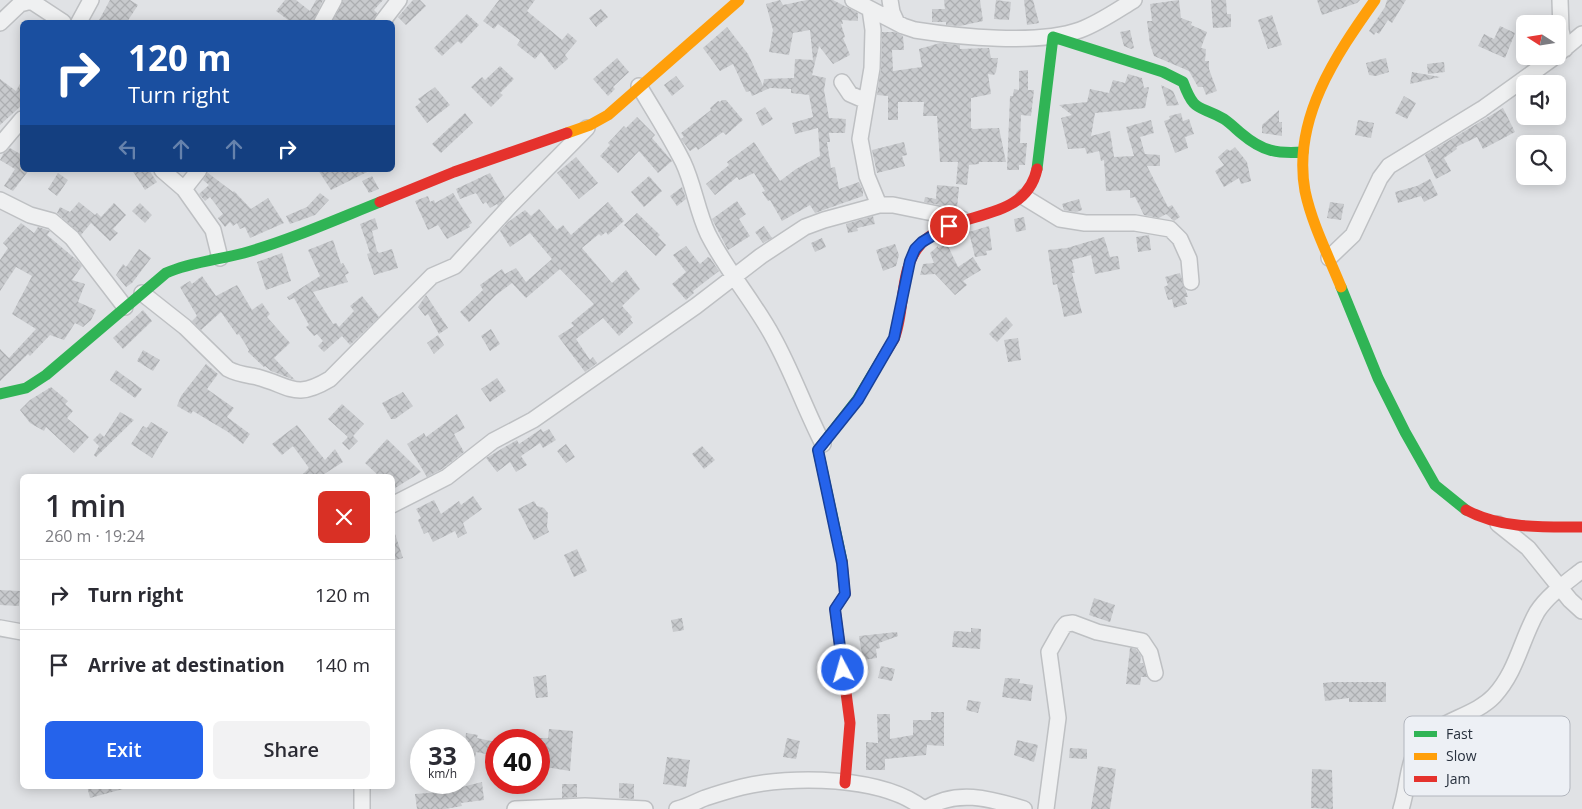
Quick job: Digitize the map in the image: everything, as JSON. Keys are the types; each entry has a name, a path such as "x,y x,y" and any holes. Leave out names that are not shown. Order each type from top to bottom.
{"street":[{"path":"80,20 91,0"},
{"path":"323,20 334,0"},
{"path":"383,20 398,0"},
{"path":"0,394 26,388 41,379 166,273 179,267 244,253 308,230 454,172 590,126 608,115 739,0"},
{"path":"853,0 897,23 915,30 992,37 1054,37 1080,30 1134,0"},
{"path":"890,0 892,12 897,23"},
{"path":"1374,0 1347,39 1326,77 1311,116 1303,152 1303,182 1309,205 1378,379 1435,484 1446,497 1459,506 1498,524 1528,548 1559,587 1582,611"},
{"path":"1560,0 1560,15"},
{"path":"0,23 20,4 30,1 60,20"},
{"path":"870,9 873,30 872,68 860,139 867,176 879,205"},
{"path":"1566,48 1582,34"},
{"path":"1054,37 1163,72 1183,82 1190,104 1204,114 1222,118 1255,146 1274,154 1303,152"},
{"path":"845,783 850,723 835,609 845,594 842,563 818,450 858,400 894,338 910,261 915,249 922,242 962,219 996,211 1015,204 1031,188 1037,170 1054,37"},
{"path":"1329,258 1353,235 1380,178 1389,166 1482,109 1543,65"},
{"path":"842,82 850,94 866,100"},
{"path":"639,86 683,162 696,193 706,231 734,277 743,286 773,337 823,444"},
{"path":"0,145 20,121"},
{"path":"142,293 185,327 228,369 292,391 320,385 330,379 432,276 455,266 510,206 590,126"},
{"path":"164,172 184,189 213,230 220,258"},
{"path":"184,189 197,172"},
{"path":"1024,197 1060,219 1085,223 1136,223 1170,229 1180,239 1189,259 1191,282"},
{"path":"0,200 30,215 52,221 72,238 126,307"},
{"path":"395,504 447,477 493,441 534,420 805,228 824,220 879,205 893,205 962,219"},
{"path":"1498,524 1582,527"},
{"path":"1463,716 1484,705 1512,673 1538,611 1559,587 1582,570"},
{"path":"1046,809 1058,718 1049,652 1066,624 1073,623 1097,632 1142,641 1150,653 1155,673"},
{"path":"0,628 20,632"},
{"path":"682,809 704,798 743,786 799,780 845,783 885,789 913,800 924,809 948,797 981,798 1024,809"},
{"path":"362,789 362,809"},
{"path":"1401,809 1404,796"},
{"path":"515,809 585,806 645,809"}],"building":[{"path":"110,0 130,0 138,5 128,20 99,20"},
{"path":"285,0 296,0 310,11 316,0 323,0 314,20 288,20 276,11"},
{"path":"343,0 383,0 374,10 377,13 374,20 333,20"},
{"path":"413,0 420,0 426,6 406,25 398,17"},
{"path":"499,0 535,0 527,11 562,40 568,33 577,41 565,55 568,59 555,70 541,52 535,59 517,45 520,40 498,24 494,29 483,21"},
{"path":"780,0 783,5 807,0 833,0 858,13 858,21 842,20 843,24 841,24 845,37 843,38 850,55 833,64 819,46 812,75 826,78 824,90 829,118 846,119 845,133 829,133 830,142 827,142 831,168 835,167 839,189 859,182 863,191 863,196 815,213 810,205 782,221 770,200 768,201 762,192 765,191 754,173 739,180 737,177 715,195 706,184 729,165 727,162 754,142 780,181 796,169 820,156 818,128 795,134 792,123 813,117 809,95 791,93 791,89 770,88 752,96 750,91 746,92 733,64 720,71 703,48 727,27 748,54 763,86 764,79 794,78 795,59 813,60 810,30 793,33 789,55 769,52 773,30 766,4"},
{"path":"944,0 980,0 983,21 960,26 946,25 946,22 932,22 932,9 945,9"},
{"path":"996,0 1011,2 1009,20 994,19"},
{"path":"1024,0 1033,0 1039,23 1027,25"},
{"path":"1179,0 1181,18 1192,22 1191,25 1207,32 1201,48 1206,49 1205,61 1209,61 1209,69 1217,91 1206,95 1203,87 1198,87 1189,71 1154,56 1150,44 1147,21 1152,21 1150,4"},
{"path":"1211,0 1226,0 1227,14 1231,14 1231,27 1213,28"},
{"path":"1317,0 1360,0 1357,3 1322,15"},
{"path":"1387,0 1406,0 1392,23 1388,20 1379,34 1376,32 1374,35 1369,31 1385,7"},
{"path":"601,9 608,17 596,27 589,18"},
{"path":"467,14 479,25 461,44 458,41 442,56 434,48"},
{"path":"1272,15 1282,45 1268,49 1258,20"},
{"path":"1500,26 1515,33 1505,58 1478,46 1484,34 1494,39"},
{"path":"1130,30 1134,48 1131,49 1124,46 1120,32"},
{"path":"882,32 895,32 903,36 904,50 892,50 893,71 922,67 919,49 940,43 960,45 960,49 989,48 991,58 998,58 996,72 994,75 988,74 991,94 971,98 971,128 999,128 1006,162 979,162 979,164 969,165 967,185 956,184 958,162 940,162 937,116 923,116 924,102 898,102 898,120 888,120 888,96 877,95 881,68"},
{"path":"617,58 629,72 613,87 615,89 608,96 593,79"},
{"path":"1386,58 1389,72 1376,76 1369,75 1366,63"},
{"path":"1444,62 1445,72 1428,74 1427,64"},
{"path":"500,66 514,79 500,93 503,95 491,107 471,87 482,77 485,80"},
{"path":"1028,70 1028,90 1034,90 1031,116 1021,115 1020,143 1027,143 1025,165 1019,165 1019,170 1007,170 1010,96 1013,96 1014,89 1019,90 1019,71"},
{"path":"1412,72 1440,77 1410,84"},
{"path":"1128,74 1142,78 1144,88 1149,87 1145,108 1095,113 1091,136 1110,131 1114,157 1134,156 1126,127 1151,120 1154,133 1140,137 1145,154 1160,155 1160,166 1147,166 1168,207 1172,205 1180,217 1174,221 1166,214 1159,218 1144,215 1135,197 1130,198 1130,190 1106,191 1104,160 1101,161 1099,151 1087,154 1085,148 1068,149 1061,118 1072,115 1059,105 1087,102 1090,89 1109,93 1113,80 1125,83"},
{"path":"676,76 684,86 672,96 664,85"},
{"path":"0,79 16,91 20,84 20,107 0,125"},
{"path":"1161,85 1173,91 1179,105 1167,106"},
{"path":"435,87 450,105 427,123 415,107 421,102 418,99"},
{"path":"1404,96 1416,103 1407,119 1395,113"},
{"path":"726,100 743,120 726,135 723,132 698,150 696,147 690,151 681,139 684,137 681,133 711,110 710,108 718,101"},
{"path":"765,107 773,119 762,126 756,113"},
{"path":"1503,108 1515,132 1483,149 1477,137 1456,147 1457,149 1444,158 1451,171 1436,179 1425,155"},
{"path":"1279,110 1279,122 1282,122 1282,136 1262,133 1262,125"},
{"path":"465,113 473,123 441,153 432,144"},
{"path":"1181,113 1183,121 1189,119 1194,134 1185,137 1188,148 1175,153 1164,121 1170,119 1169,116"},
{"path":"637,117 655,135 652,138 672,161 658,173 639,151 618,173 600,156 610,145 608,143 624,126 626,128"},
{"path":"1358,120 1374,123 1371,138 1355,135"},
{"path":"904,142 907,155 902,156 905,166 877,173 872,150"},
{"path":"1235,147 1247,162 1251,181 1241,184 1239,178 1224,187 1215,171 1224,165 1218,157 1227,149 1230,151"},
{"path":"10,148 20,154 20,172 27,172 13,191 4,186 15,169 0,160 3,154"},
{"path":"576,157 598,183 579,199 557,173"},
{"path":"133,172 150,172 157,182 145,190"},
{"path":"319,172 367,172 331,190"},
{"path":"58,173 68,180 57,196 48,189"},
{"path":"208,173 234,191 251,209 268,198 284,223 250,238 245,227 240,229 237,223 233,226 230,222 225,227 218,218 223,214 210,197 205,201 199,194 209,185 203,180"},
{"path":"490,173 505,198 498,206 497,204 490,208 486,202 483,204 476,193 460,199 456,189"},
{"path":"372,176 379,189 369,193 362,181"},
{"path":"649,176 662,191 644,207 631,192"},
{"path":"1430,179 1438,195 1424,202 1421,196 1398,203 1395,192 1417,186"},
{"path":"937,185 959,187 957,208 924,202 925,197 936,199"},
{"path":"682,187 686,199 677,206 670,196"},
{"path":"320,193 329,200 315,215 290,224 286,216 307,207"},
{"path":"453,193 472,223 469,225 470,227 447,239 438,225 428,230 415,201 428,196 430,202 434,200 435,203"},
{"path":"1079,199 1082,210 1076,212 1064,210 1062,204"},
{"path":"737,201 746,214 739,219 750,236 728,250 712,219"},
{"path":"79,202 95,215 97,213 101,217 114,203 126,215 113,229 118,233 110,241 91,223 81,235 57,213 60,207 70,212"},
{"path":"608,202 624,221 608,235 606,232 601,236 599,234 582,248 612,283 626,270 640,289 622,306 632,317 630,319 633,323 619,336 603,318 576,339 590,360 593,357 597,363 585,372 558,336 574,326 571,323 594,304 560,269 526,298 512,283 496,295 469,322 460,312 483,290 480,285 502,269 505,274 516,268 526,282 552,259 530,233 510,247 500,231 508,222 525,210 531,216 539,209 557,230 563,225 571,235"},
{"path":"1330,202 1344,204 1341,220 1327,218"},
{"path":"140,203 152,215 145,223 132,211"},
{"path":"637,213 660,235 658,237 666,245 656,256 624,225"},
{"path":"873,216 875,224 857,228 858,231 848,233 846,224"},
{"path":"1024,217 1026,230 1016,232 1014,219"},
{"path":"375,218 378,229 372,231 377,251 379,253 392,249 398,268 374,275 367,254 370,253 360,224"},
{"path":"21,223 34,233 38,227 50,231 47,235 78,261 82,266 72,280 85,284 78,302 96,310 91,320 83,327 75,323 64,340 50,335 30,356 28,354 0,381 0,349 9,358 36,329 12,314 32,276 16,267 0,291 0,260 8,248 3,243"},
{"path":"764,226 772,238 763,243 755,232"},
{"path":"989,226 992,250 986,251 987,255 975,257 969,232"},
{"path":"1149,235 1151,250 1138,252 1136,237"},
{"path":"1104,237 1110,257 1118,256 1120,269 1095,274 1091,255 1072,260 1075,273 1072,273 1082,313 1064,317 1057,284 1053,285 1048,250 1067,248"},
{"path":"822,238 826,247 815,252 811,243"},
{"path":"333,240 341,264 343,263 349,273 345,275 348,282 313,292 333,324 336,323 339,327 354,311 350,306 362,296 379,317 350,345 342,336 324,352 318,346 323,341 317,334 314,336 306,327 309,325 294,298 289,300 287,297 320,276 308,250"},
{"path":"895,244 899,255 896,266 883,271 876,250"},
{"path":"947,244 958,267 973,257 981,270 963,281 967,285 955,295 935,274 920,275 923,264 934,263 930,253 938,246 938,248"},
{"path":"686,246 700,264 708,257 719,271 693,291 694,293 686,300 672,284 686,272 673,255"},
{"path":"139,249 151,258 132,283 126,287 116,275 123,264 126,267"},
{"path":"282,253 291,281 266,290 257,262"},
{"path":"1180,273 1188,297 1185,297 1187,304 1174,308 1172,299 1168,300 1164,287 1168,285 1165,277"},
{"path":"202,276 216,296 237,285 252,310 262,303 270,314 267,317 290,343 274,358 295,380 264,367 248,352 249,350 239,334 237,335 221,312 201,330 192,321 197,316 180,287 190,281 192,284"},
{"path":"426,295 448,328 439,334 428,314 425,316 418,307"},
{"path":"143,310 152,321 123,349 113,338"},
{"path":"1006,317 1013,325 997,342 989,334"},
{"path":"491,329 500,344 490,351 481,336"},
{"path":"438,335 444,345 434,354 427,343"},
{"path":"1018,338 1021,360 1008,362 1004,340"},
{"path":"143,350 160,360 153,371 137,361"},
{"path":"206,364 218,374 207,389 234,408 227,417 250,434 243,444 228,432 193,411 191,414 177,406 181,396"},
{"path":"116,370 142,389 135,398 110,380"},
{"path":"497,378 506,391 490,402 481,389"},
{"path":"51,387 68,401 65,404 73,411 67,418 89,437 74,453 46,427 44,431 30,423 20,410 30,400"},
{"path":"403,392 413,406 395,419 391,419 382,403"},
{"path":"342,404 364,424 353,436 358,441 349,450 342,443 348,437 328,419"},
{"path":"120,412 134,420 96,457 94,455 99,446 93,440 100,433 104,437"},
{"path":"457,414 465,428 454,434 464,452 442,469 427,477 407,444 424,433 426,437"},
{"path":"151,422 168,432 152,458 131,444 143,426 147,428"},
{"path":"297,425 325,460 335,449 343,462 324,474 303,474 309,468 293,446 282,455 272,444"},
{"path":"541,429 543,432 549,429 556,440 543,448 540,443 521,456 527,465 516,472 510,462 497,472 486,458 517,440 519,444"},
{"path":"387,439 421,472 395,488 395,474 377,474 365,463"},
{"path":"566,444 575,457 566,463 557,451"},
{"path":"702,446 715,460 704,469 692,454"},
{"path":"473,496 482,509 463,523 467,533 458,538 455,531 433,542 428,532 424,534 418,520 421,518 416,509 434,500 441,514 459,501 461,505"},
{"path":"534,501 537,506 544,508 548,513 547,527 549,532 534,540 518,509"},
{"path":"395,534 403,558 395,560"},
{"path":"577,549 587,571 574,577 564,555"},
{"path":"0,590 20,591 19,606 0,605"},
{"path":"1094,598 1115,605 1110,622 1089,615"},
{"path":"682,618 684,630 673,632 671,620"},
{"path":"971,628 981,629 980,649 952,647 954,631 971,632"},
{"path":"897,632 898,636 879,643 880,648 876,649 877,658 863,660 859,636"},
{"path":"1130,648 1136,649 1141,656 1140,663 1143,663 1147,677 1141,677 1140,685 1126,684"},
{"path":"881,666 895,669 892,681 878,678"},
{"path":"546,675 548,697 536,698 533,677"},
{"path":"1005,678 1020,679 1019,683 1033,685 1031,701 1002,697"},
{"path":"1386,682 1386,702 1349,702 1349,698 1325,701 1323,683"},
{"path":"968,700 981,702 978,713 966,710"},
{"path":"931,712 944,712 944,746 927,745 926,755 885,759 885,770 866,770 866,742 878,743 877,714 890,714 890,739 913,735 913,720 931,720"},
{"path":"550,729 573,731 570,771 550,768"},
{"path":"475,734 478,735 477,738 485,740 485,754 476,752 475,757"},
{"path":"787,738 800,741 796,759 783,757"},
{"path":"1017,740 1038,745 1034,762 1014,755"},
{"path":"1070,748 1087,749 1087,759 1069,758"},
{"path":"667,757 690,760 686,787 663,784"},
{"path":"1098,766 1116,769 1110,809 1091,809"},
{"path":"1312,769 1332,770 1333,809 1311,808"},
{"path":"482,782 484,800 461,803 462,806 445,809 417,809 415,794 475,794 475,784"},
{"path":"619,783 634,784 634,799 619,798"},
{"path":"562,784 577,784 577,797 562,798"},
{"path":"88,789 123,789 90,798"}],"traffic: fast":[{"path":"1037,169 1053,37 1163,72 1183,82 1194,104 1224,119 1249,140 1263,148 1278,152 1303,152"},
{"path":"0,394 26,388 46,375 166,273 185,266 261,248 380,202"},
{"path":"1341,287 1378,378 1405,432 1435,485 1466,510"},
{"path":"842,561 818,450 857,400 884,355"}],"traffic: slow":[{"path":"567,133 590,125 608,115 739,0"},
{"path":"1341,287 1316,227 1305,191 1303,164 1305,139 1311,113 1320,89 1346,43 1375,0"}],"traffic: jam":[{"path":"380,202 454,172 567,133"},
{"path":"884,355 894,339 898,328 909,265 921,244 935,233 951,225 1003,208 1018,199 1030,187 1037,169"},
{"path":"1466,510 1493,521 1508,524 1537,527 1582,527"},
{"path":"842,561 845,594 835,609 850,723 845,783"}],"route":[{"path":"843,670 835,609 845,594 842,563 832,524 818,450 858,400 894,338 902,307 910,261 915,249 922,242 949,226"}]}
